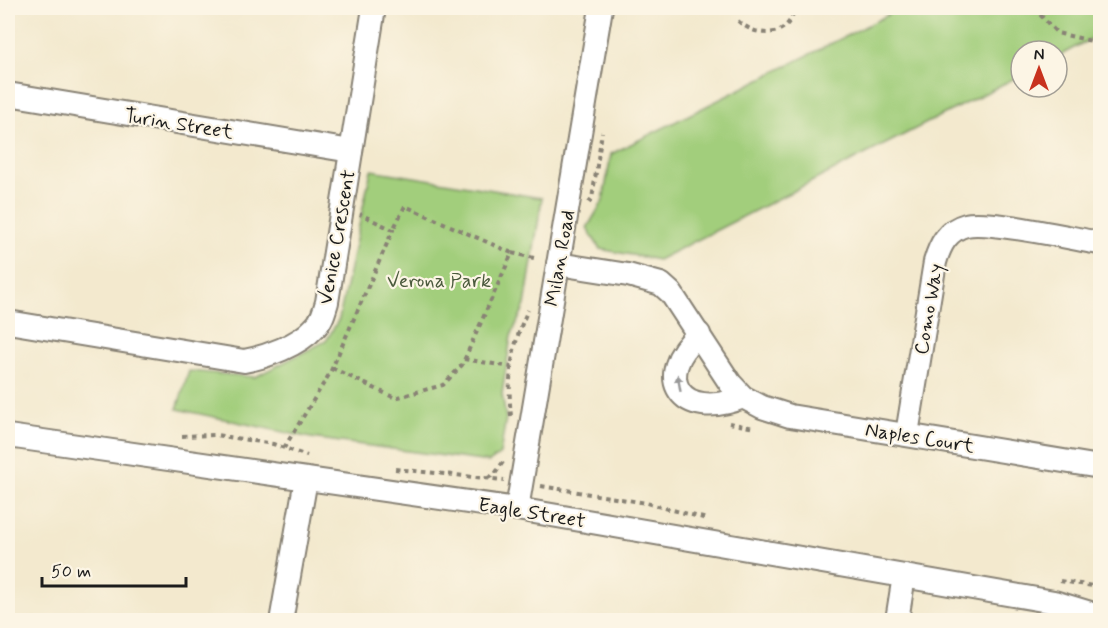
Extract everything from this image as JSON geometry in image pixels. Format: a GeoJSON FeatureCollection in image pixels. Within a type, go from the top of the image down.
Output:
{"type":"FeatureCollection","features":[{"type":"Feature","properties":{"kind":"street","name":"Venice Crescent"},"geometry":{"type":"LineString","coordinates":[[8,322],[244,360],[259,358],[304,337],[322,317],[327,302],[374,8]]}},
{"type":"Feature","properties":{"kind":"street","name":"Milan Road"},"geometry":{"type":"LineString","coordinates":[[517,509],[548,261],[601,8]]}},
{"type":"Feature","properties":{"kind":"street","name":"Turin Street"},"geometry":{"type":"LineString","coordinates":[[8,94],[351,151]]}},
{"type":"Feature","properties":{"kind":"street","name":"Como Way"},"geometry":{"type":"LineString","coordinates":[[907,434],[935,262],[941,243],[951,232],[967,224],[988,225],[1101,243]]}},
{"type":"Feature","properties":{"kind":"street","name":"Naples Court"},"geometry":{"type":"LineString","coordinates":[[548,261],[628,275],[661,284],[671,293],[730,383],[743,397],[762,407],[790,416],[1101,467]]}},
{"type":"Feature","properties":{"kind":"street"},"geometry":{"type":"LineString","coordinates":[[699,334],[684,347],[678,362],[678,388],[682,396],[692,403],[706,406],[723,405],[743,397]]}},
{"type":"Feature","properties":{"kind":"street","name":"Eagle Street"},"geometry":{"type":"LineString","coordinates":[[8,436],[517,509],[1054,602],[1101,616]]}},
{"type":"Feature","properties":{"kind":"street"},"geometry":{"type":"LineString","coordinates":[[282,616],[306,479]]}},
{"type":"Feature","properties":{"kind":"street"},"geometry":{"type":"LineString","coordinates":[[897,621],[904,576]]}},
{"type":"Feature","properties":{"kind":"street","name":"Eagle Street"},"geometry":{"type":"LineString","coordinates":[[1054,602],[1101,603]]}},
{"type":"Feature","properties":{"kind":"path"},"geometry":{"type":"LineString","coordinates":[[738,21],[757,34],[770,33],[785,28],[792,20],[795,8]]}},
{"type":"Feature","properties":{"kind":"path"},"geometry":{"type":"LineString","coordinates":[[1034,8],[1057,33],[1101,43]]}},
{"type":"Feature","properties":{"kind":"path"},"geometry":{"type":"LineString","coordinates":[[393,230],[405,206],[512,253],[548,261]]}},
{"type":"Feature","properties":{"kind":"path"},"geometry":{"type":"LineString","coordinates":[[332,368],[395,398],[443,385],[464,359],[512,253]]}},
{"type":"Feature","properties":{"kind":"path"},"geometry":{"type":"LineString","coordinates":[[464,359],[511,367]]}},
{"type":"Feature","properties":{"kind":"green space"},"geometry":{"type":"Polygon","coordinates":[[[885,8],[1100,8],[1100,34],[1069,51],[1069,39],[1009,39],[1009,81],[658,260],[600,249],[587,228],[603,201],[611,154],[888,15],[885,8]]]}},
{"type":"Feature","properties":{"kind":"green space","name":"Verona Park"},"geometry":{"type":"Polygon","coordinates":[[[371,170],[542,198],[525,305],[511,336],[502,394],[506,418],[500,454],[489,462],[311,438],[177,409],[189,371],[255,377],[326,341],[339,319],[371,170]]]}}]}
